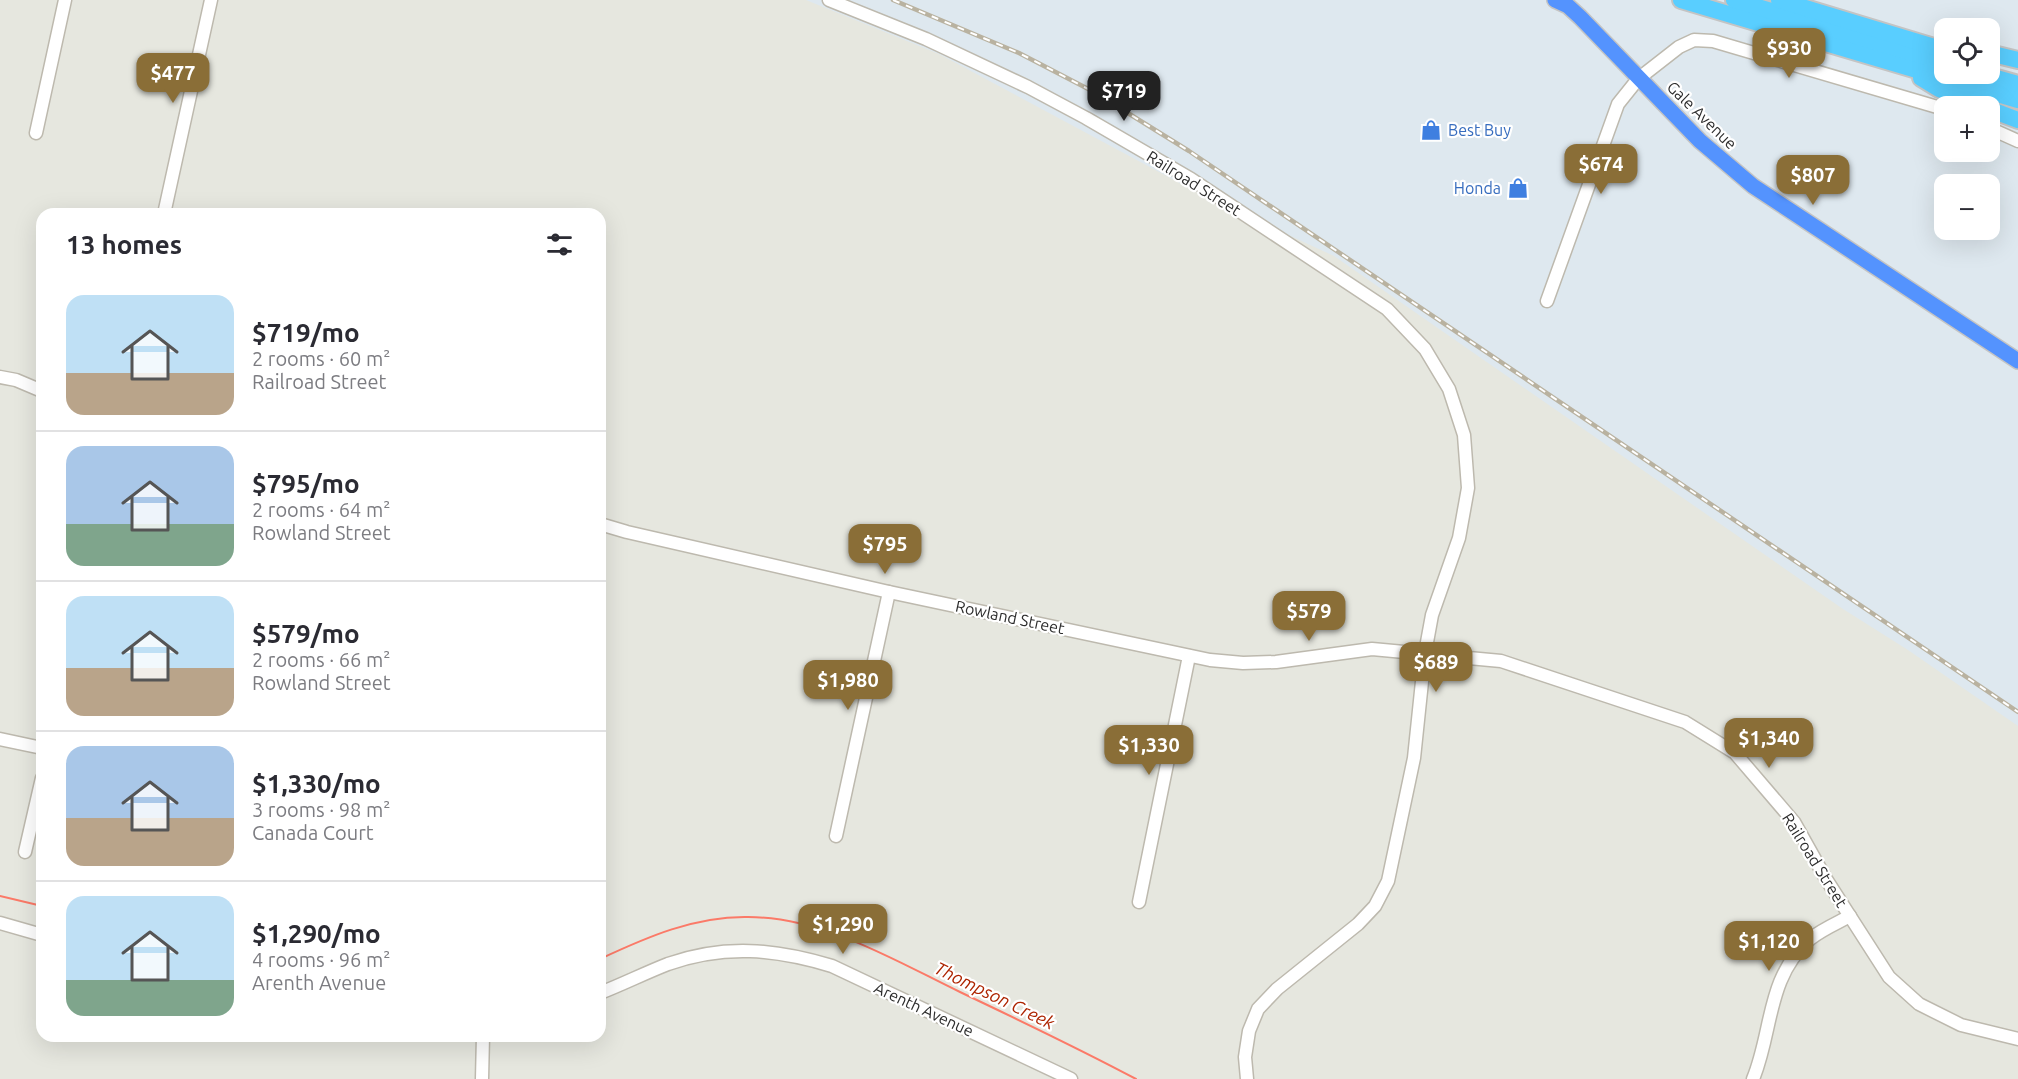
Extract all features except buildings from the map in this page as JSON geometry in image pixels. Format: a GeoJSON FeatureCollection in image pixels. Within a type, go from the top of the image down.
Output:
{"type":"FeatureCollection","features":[{"type":"Feature","properties":{"kind":"highway"},"geometry":{"type":"LineString","coordinates":[[1681,0],[2018,100]]}},
{"type":"Feature","properties":{"kind":"highway"},"geometry":{"type":"LineString","coordinates":[[1715,0],[1934,66]]}},
{"type":"Feature","properties":{"kind":"highway"},"geometry":{"type":"LineString","coordinates":[[1734,0],[1934,59]]}},
{"type":"Feature","properties":{"kind":"highway"},"geometry":{"type":"LineString","coordinates":[[1779,0],[1934,47]]}},
{"type":"Feature","properties":{"kind":"highway"},"geometry":{"type":"LineString","coordinates":[[1871,27],[1934,42]]}},
{"type":"Feature","properties":{"kind":"highway"},"geometry":{"type":"LineString","coordinates":[[2000,56],[2018,60]]}},
{"type":"Feature","properties":{"kind":"highway"},"geometry":{"type":"LineString","coordinates":[[1900,66],[1939,89],[1958,96]]}},
{"type":"Feature","properties":{"kind":"highway"},"geometry":{"type":"LineString","coordinates":[[2000,67],[2018,73]]}},
{"type":"Feature","properties":{"kind":"highway"},"geometry":{"type":"LineString","coordinates":[[2000,79],[2018,84]]}},
{"type":"Feature","properties":{"kind":"highway"},"geometry":{"type":"LineString","coordinates":[[1994,84],[2018,91]]}},
{"type":"Feature","properties":{"kind":"highway"},"geometry":{"type":"LineString","coordinates":[[2000,113],[2018,120]]}},
{"type":"Feature","properties":{"kind":"main road","name":"Gale Avenue"},"geometry":{"type":"LineString","coordinates":[[1555,0],[1568,6],[1581,17],[1638,79],[1700,141],[1753,186],[2018,361]]}},
{"type":"Feature","properties":{"kind":"street"},"geometry":{"type":"LineString","coordinates":[[36,133],[64,0]]}},
{"type":"Feature","properties":{"kind":"street"},"geometry":{"type":"LineString","coordinates":[[165,208],[211,0]]}},
{"type":"Feature","properties":{"kind":"street","name":"Railroad Street"},"geometry":{"type":"LineString","coordinates":[[829,0],[926,39],[1025,86],[1086,117],[1191,179],[1387,309],[1425,349],[1449,389],[1464,435],[1468,488],[1459,538],[1432,615],[1425,653],[1414,758],[1388,881],[1375,906],[1358,924],[1277,989],[1258,1010],[1249,1031],[1245,1057],[1247,1079]]}},
{"type":"Feature","properties":{"kind":"street"},"geometry":{"type":"LineString","coordinates":[[1547,301],[1618,104],[1638,79],[1679,47],[1694,40],[1713,40],[1934,106]]}},
{"type":"Feature","properties":{"kind":"street"},"geometry":{"type":"LineString","coordinates":[[2000,133],[2018,141]]}},
{"type":"Feature","properties":{"kind":"street"},"geometry":{"type":"LineString","coordinates":[[0,377],[16,380],[36,388]]}},
{"type":"Feature","properties":{"kind":"street","name":"Rowland Street"},"geometry":{"type":"LineString","coordinates":[[606,525],[889,592],[1190,656],[1243,663],[1276,662],[1372,649],[1425,653]]}},
{"type":"Feature","properties":{"kind":"street"},"geometry":{"type":"LineString","coordinates":[[836,836],[889,592]]}},
{"type":"Feature","properties":{"kind":"street","name":"Railroad Street"},"geometry":{"type":"LineString","coordinates":[[1425,653],[1501,661],[1686,722],[1711,737],[1735,753],[1794,822],[1826,879],[1889,977],[1919,1004],[1961,1025],[2018,1039]]}},
{"type":"Feature","properties":{"kind":"street"},"geometry":{"type":"LineString","coordinates":[[1139,902],[1190,656]]}},
{"type":"Feature","properties":{"kind":"street"},"geometry":{"type":"LineString","coordinates":[[0,739],[36,747]]}},
{"type":"Feature","properties":{"kind":"street"},"geometry":{"type":"LineString","coordinates":[[25,852],[36,804]]}},
{"type":"Feature","properties":{"kind":"street"},"geometry":{"type":"LineString","coordinates":[[1753,1079],[1775,994],[1795,955],[1811,938],[1850,916]]}},
{"type":"Feature","properties":{"kind":"street"},"geometry":{"type":"LineString","coordinates":[[0,923],[36,933]]}},
{"type":"Feature","properties":{"kind":"street","name":"Arenth Avenue"},"geometry":{"type":"LineString","coordinates":[[606,990],[668,964],[729,950],[765,951],[798,956],[832,966],[1071,1079]]}},
{"type":"Feature","properties":{"kind":"street"},"geometry":{"type":"LineString","coordinates":[[482,1079],[483,1042]]}},
{"type":"Feature","properties":{"kind":"shaded area"},"geometry":{"type":"Polygon","coordinates":[[[0,0],[806,0],[939,54],[1202,195],[1334,256],[1843,609],[1908,650],[2018,726],[2018,1079],[0,1079],[0,0]]]}},
{"type":"Feature","properties":{"kind":"waterway","name":"Thompson Creek"},"geometry":{"type":"LineString","coordinates":[[0,896],[36,905]]}},
{"type":"Feature","properties":{"kind":"waterway","name":"Thompson Creek"},"geometry":{"type":"LineString","coordinates":[[606,956],[672,929],[709,920],[748,917],[803,924],[831,932],[884,954],[1136,1079]]}},
{"type":"Feature","properties":{"kind":"railway"},"geometry":{"type":"LineString","coordinates":[[893,0],[1019,53],[1094,92],[1189,151],[2018,712]]}},
{"type":"Feature","properties":{"kind":"place","name":"Best Buy"},"geometry":{"type":"Point","coordinates":[1431,130]}},
{"type":"Feature","properties":{"kind":"place","name":"Honda"},"geometry":{"type":"Point","coordinates":[1518,188]}}]}
